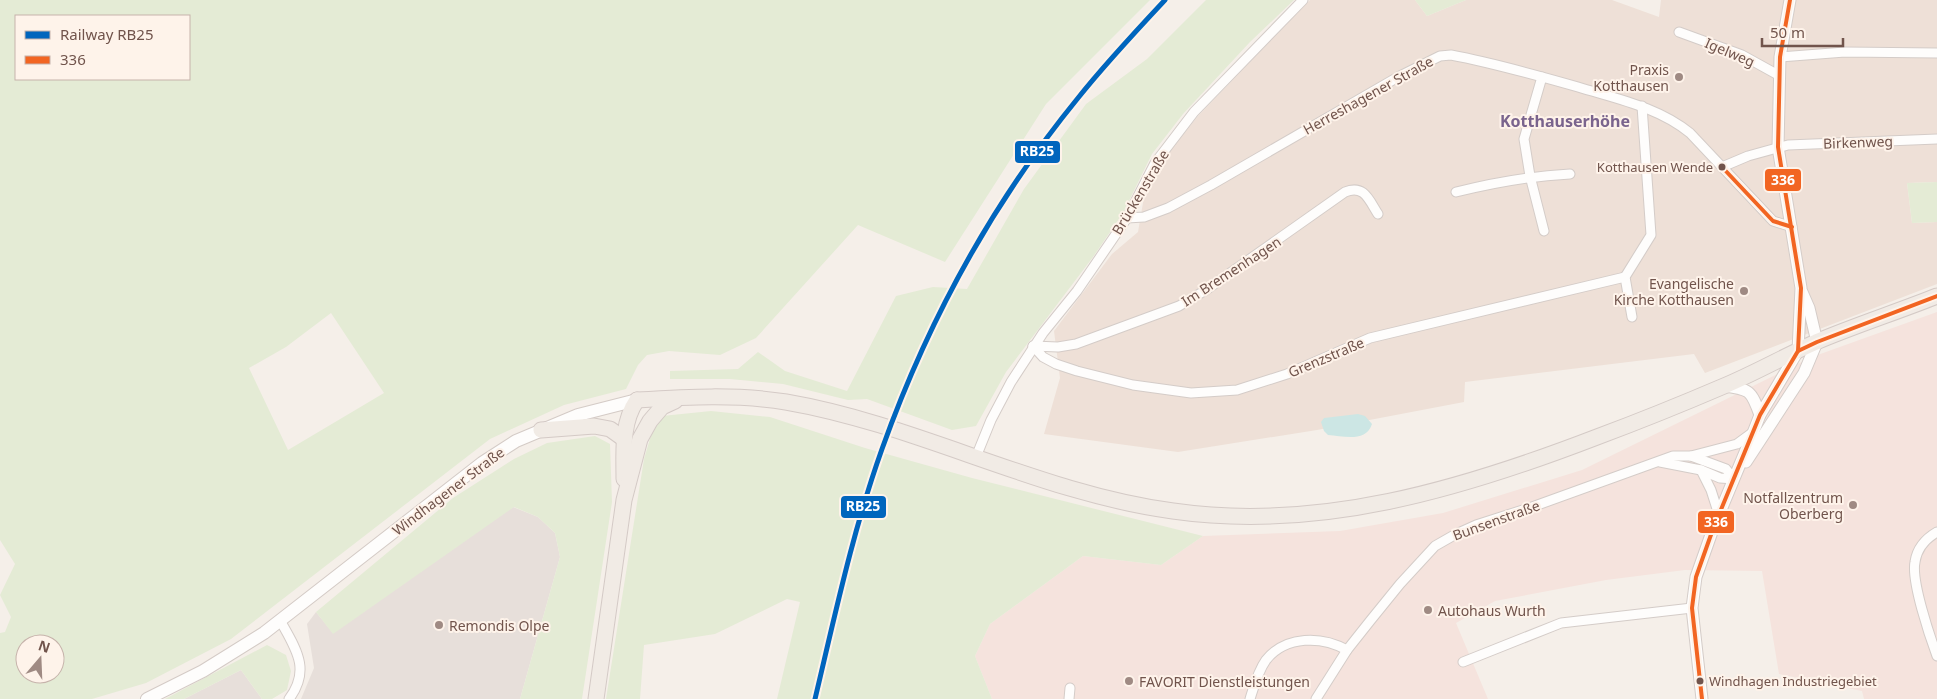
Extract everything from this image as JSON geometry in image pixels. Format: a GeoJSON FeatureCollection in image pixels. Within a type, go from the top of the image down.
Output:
{"type":"FeatureCollection","features":[{"type":"Feature","properties":{"kind":"main road"},"geometry":{"type":"LineString","coordinates":[[637,400],[742,397],[787,402],[859,420],[941,445],[1070,489],[1119,502],[1174,512],[1250,517],[1309,515],[1389,502],[1462,483],[1540,459],[1724,386],[1783,365],[1798,351],[1817,342],[1937,296]]}},
{"type":"Feature","properties":{"kind":"main road"},"geometry":{"type":"LineString","coordinates":[[596,699],[624,500],[640,439],[650,421],[662,407],[672,401],[691,397]]}},
{"type":"Feature","properties":{"kind":"main road"},"geometry":{"type":"LineString","coordinates":[[624,500],[624,438],[631,409],[637,400]]}},
{"type":"Feature","properties":{"kind":"main road"},"geometry":{"type":"LineString","coordinates":[[637,400],[640,417],[640,439]]}},
{"type":"Feature","properties":{"kind":"main road","name":"Windhagener Straße"},"geometry":{"type":"LineString","coordinates":[[147,699],[204,671],[281,622],[482,464],[516,441],[578,414],[637,400]]}},
{"type":"Feature","properties":{"kind":"main road"},"geometry":{"type":"LineString","coordinates":[[541,430],[594,426],[610,429],[624,438]]}},
{"type":"Feature","properties":{"kind":"street","name":"Brückenstraße"},"geometry":{"type":"LineString","coordinates":[[976,457],[991,420],[1011,382],[1034,346],[1077,291],[1127,218],[1155,163],[1194,112],[1304,0]]}},
{"type":"Feature","properties":{"kind":"street"},"geometry":{"type":"LineString","coordinates":[[1790,0],[1780,57],[1778,147],[1801,288],[1798,351]]}},
{"type":"Feature","properties":{"kind":"street","name":"Igelweg"},"geometry":{"type":"LineString","coordinates":[[1679,32],[1742,56],[1780,76]]}},
{"type":"Feature","properties":{"kind":"street"},"geometry":{"type":"LineString","coordinates":[[1780,57],[1845,52],[1937,53]]}},
{"type":"Feature","properties":{"kind":"street","name":"Herreshagener Straße"},"geometry":{"type":"LineString","coordinates":[[1127,218],[1144,217],[1168,208],[1375,89],[1440,56],[1451,55],[1542,77],[1642,106],[1677,123],[1690,134],[1773,221],[1792,227]]}},
{"type":"Feature","properties":{"kind":"street"},"geometry":{"type":"LineString","coordinates":[[1542,77],[1524,139],[1530,176],[1544,231]]}},
{"type":"Feature","properties":{"kind":"street"},"geometry":{"type":"LineString","coordinates":[[1632,317],[1625,277],[1652,236],[1642,106]]}},
{"type":"Feature","properties":{"kind":"street","name":"Birkenweg"},"geometry":{"type":"LineString","coordinates":[[1778,147],[1937,139]]}},
{"type":"Feature","properties":{"kind":"street"},"geometry":{"type":"LineString","coordinates":[[1722,167],[1778,147]]}},
{"type":"Feature","properties":{"kind":"street"},"geometry":{"type":"LineString","coordinates":[[1456,192],[1494,182],[1530,176],[1570,174]]}},
{"type":"Feature","properties":{"kind":"street","name":"Im Bremenhagen"},"geometry":{"type":"LineString","coordinates":[[1034,346],[1058,347],[1076,344],[1179,306],[1206,290],[1354,188],[1365,194],[1378,214]]}},
{"type":"Feature","properties":{"kind":"street","name":"Grenzstraße"},"geometry":{"type":"LineString","coordinates":[[1034,346],[1043,357],[1056,364],[1133,385],[1191,392],[1237,390],[1287,374],[1370,338],[1625,277]]}},
{"type":"Feature","properties":{"kind":"street"},"geometry":{"type":"LineString","coordinates":[[1734,479],[1804,373],[1817,342],[1809,308],[1801,288]]}},
{"type":"Feature","properties":{"kind":"street"},"geometry":{"type":"LineString","coordinates":[[1783,365],[1795,386]]}},
{"type":"Feature","properties":{"kind":"street"},"geometry":{"type":"LineString","coordinates":[[1702,699],[1692,608],[1696,577],[1752,433],[1783,365]]}},
{"type":"Feature","properties":{"kind":"street"},"geometry":{"type":"LineString","coordinates":[[1724,386],[1744,389],[1754,398],[1760,415]]}},
{"type":"Feature","properties":{"kind":"street","name":"Bunsenstraße"},"geometry":{"type":"LineString","coordinates":[[1316,699],[1347,650],[1420,561],[1448,538],[1476,525],[1532,507],[1657,461],[1673,456],[1691,456],[1737,444],[1752,433]]}},
{"type":"Feature","properties":{"kind":"street","name":"Bunsenstraße"},"geometry":{"type":"LineString","coordinates":[[1691,456],[1726,469],[1734,479]]}},
{"type":"Feature","properties":{"kind":"street"},"geometry":{"type":"LineString","coordinates":[[1657,461],[1701,470],[1720,478],[1734,479]]}},
{"type":"Feature","properties":{"kind":"street"},"geometry":{"type":"LineString","coordinates":[[1701,470],[1712,490],[1719,514]]}},
{"type":"Feature","properties":{"kind":"street"},"geometry":{"type":"LineString","coordinates":[[1937,532],[1924,542],[1914,564],[1922,605],[1937,656]]}},
{"type":"Feature","properties":{"kind":"street"},"geometry":{"type":"LineString","coordinates":[[1463,662],[1560,623],[1692,608]]}},
{"type":"Feature","properties":{"kind":"street"},"geometry":{"type":"LineString","coordinates":[[281,622],[298,652],[300,666],[299,680],[289,699]]}},
{"type":"Feature","properties":{"kind":"street"},"geometry":{"type":"LineString","coordinates":[[1250,699],[1256,679],[1266,660],[1288,643],[1319,639],[1347,650]]}},
{"type":"Feature","properties":{"kind":"street"},"geometry":{"type":"LineString","coordinates":[[1068,699],[1070,688]]}},
{"type":"Feature","properties":{"kind":"shaded area"},"geometry":{"type":"Polygon","coordinates":[[[1310,0],[1415,0],[1427,16],[1466,0],[1612,0],[1659,17],[1661,0],[1937,0],[1937,182],[1907,183],[1912,223],[1937,222],[1937,284],[1705,373],[1694,354],[1465,382],[1464,402],[1317,430],[1178,452],[1044,434],[1060,378],[1054,331],[1112,254],[1138,232],[1145,191],[1159,165],[1198,116],[1310,0]]]}},
{"type":"Feature","properties":{"kind":"shaded area"},"geometry":{"type":"Polygon","coordinates":[[[1937,312],[1937,699],[1864,699],[1862,691],[1779,674],[1762,571],[1685,570],[1606,580],[1495,601],[1456,623],[1488,699],[992,699],[975,656],[990,624],[1083,556],[1161,565],[1203,536],[1340,531],[1443,513],[1582,470],[1812,357],[1937,312]]]}},
{"type":"Feature","properties":{"kind":"shaded area","name":"Remondis Olpe"},"geometry":{"type":"Polygon","coordinates":[[[513,507],[538,517],[555,533],[560,557],[520,699],[301,699],[314,668],[307,624],[316,612],[333,633],[513,507]]]}},
{"type":"Feature","properties":{"kind":"shaded area"},"geometry":{"type":"Polygon","coordinates":[[[241,670],[262,699],[184,699],[241,670]]]}},
{"type":"Feature","properties":{"kind":"green space"},"geometry":{"type":"Polygon","coordinates":[[[0,0],[1150,0],[1046,104],[945,262],[858,225],[756,338],[720,355],[669,351],[647,355],[638,365],[626,389],[564,405],[490,439],[231,639],[146,683],[92,699],[0,699],[0,633],[5,632],[11,617],[0,595],[15,564],[0,540],[0,0]],[[331,313],[286,347],[249,368],[288,450],[384,393],[331,313]]]}},
{"type":"Feature","properties":{"kind":"green space"},"geometry":{"type":"Polygon","coordinates":[[[1206,0],[1294,0],[1250,42],[1183,114],[1152,154],[1123,213],[1093,257],[1006,372],[976,426],[952,430],[867,399],[848,400],[783,384],[730,379],[670,379],[670,371],[738,369],[758,352],[785,371],[847,391],[896,296],[933,287],[967,289],[1024,189],[1086,104],[1147,59],[1206,0]]]}},
{"type":"Feature","properties":{"kind":"green space"},"geometry":{"type":"Polygon","coordinates":[[[1415,0],[1466,0],[1427,16],[1415,0]]]}},
{"type":"Feature","properties":{"kind":"green space"},"geometry":{"type":"Polygon","coordinates":[[[1937,182],[1937,222],[1912,223],[1907,183],[1937,182]]]}},
{"type":"Feature","properties":{"kind":"green space"},"geometry":{"type":"Polygon","coordinates":[[[711,411],[770,417],[865,448],[972,478],[1203,536],[1161,565],[1083,556],[990,624],[975,656],[992,699],[777,699],[800,602],[787,599],[715,634],[644,645],[640,699],[606,699],[644,459],[654,425],[662,416],[711,411]]]}},
{"type":"Feature","properties":{"kind":"green space"},"geometry":{"type":"Polygon","coordinates":[[[595,436],[610,444],[612,502],[582,699],[520,699],[560,557],[555,533],[538,517],[514,507],[333,634],[316,612],[453,498],[514,459],[547,443],[595,436]]]}},
{"type":"Feature","properties":{"kind":"green space"},"geometry":{"type":"Polygon","coordinates":[[[267,645],[286,655],[291,671],[287,690],[272,699],[262,699],[241,670],[184,699],[165,699],[267,645]]]}},
{"type":"Feature","properties":{"kind":"water"},"geometry":{"type":"Polygon","coordinates":[[[1358,414],[1365,416],[1372,424],[1365,434],[1347,437],[1328,435],[1324,431],[1321,422],[1324,418],[1358,414]]]}},
{"type":"Feature","properties":{"kind":"rail line","name":"RB25"},"geometry":{"type":"LineString","coordinates":[[815,699],[862,510],[900,402],[941,310],[990,222],[1047,138],[1099,73],[1165,0]]}},
{"type":"Feature","properties":{"kind":"transit line","name":"336"},"geometry":{"type":"LineString","coordinates":[[1702,699],[1692,608],[1696,577],[1713,529],[1760,415],[1798,351],[1801,288],[1778,147],[1780,57],[1790,0]]}},
{"type":"Feature","properties":{"kind":"transit line","name":"336"},"geometry":{"type":"LineString","coordinates":[[1722,167],[1773,221],[1792,227]]}},
{"type":"Feature","properties":{"kind":"transit line","name":"336"},"geometry":{"type":"LineString","coordinates":[[1798,351],[1937,296]]}},
{"type":"Feature","properties":{"kind":"place","name":"Praxis Kotthausen"},"geometry":{"type":"Point","coordinates":[1679,77]}},
{"type":"Feature","properties":{"kind":"place","name":"Kotthausen Wende"},"geometry":{"type":"Point","coordinates":[1722,167]}},
{"type":"Feature","properties":{"kind":"place","name":"Evangelische Kirche Kotthausen"},"geometry":{"type":"Point","coordinates":[1744,291]}},
{"type":"Feature","properties":{"kind":"place","name":"Notfallzentrum Oberberg"},"geometry":{"type":"Point","coordinates":[1853,505]}},
{"type":"Feature","properties":{"kind":"place","name":"Autohaus Wurth"},"geometry":{"type":"Point","coordinates":[1428,610]}},
{"type":"Feature","properties":{"kind":"place","name":"Remondis Olpe"},"geometry":{"type":"Point","coordinates":[439,625]}},
{"type":"Feature","properties":{"kind":"place","name":"FAVORIT Dienstleistungen"},"geometry":{"type":"Point","coordinates":[1129,681]}},
{"type":"Feature","properties":{"kind":"place","name":"Windhagen Industriegebiet"},"geometry":{"type":"Point","coordinates":[1700,681]}},
{"type":"Feature","properties":{"kind":"district","name":"Kotthauserhöhe"},"geometry":{"type":"Point","coordinates":[1565,121]}}]}
